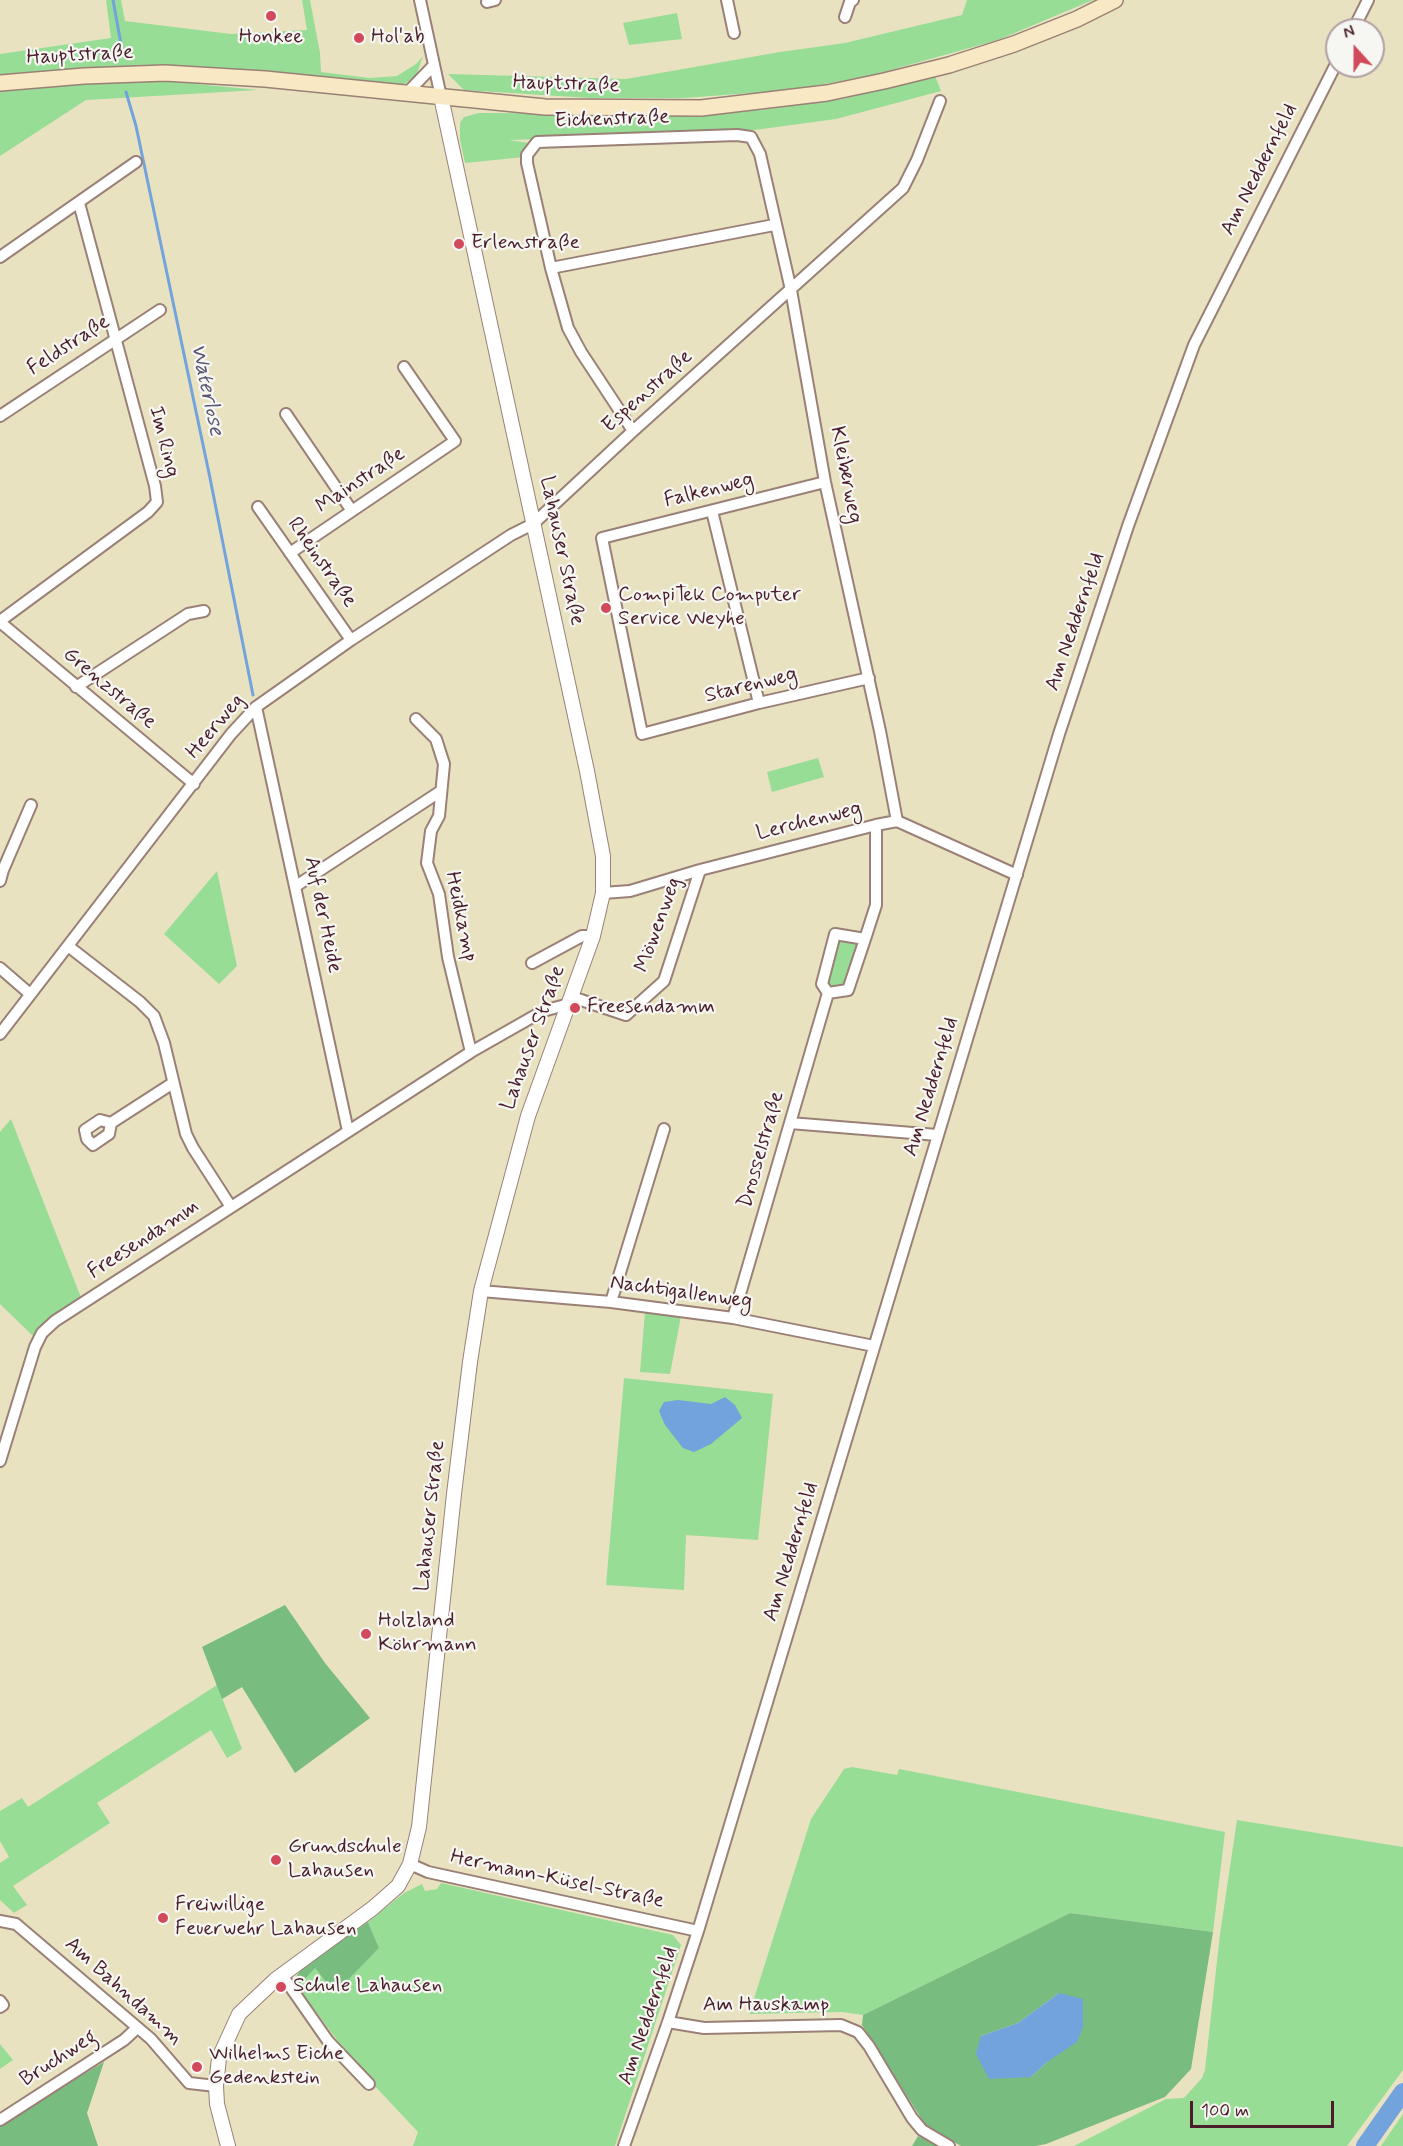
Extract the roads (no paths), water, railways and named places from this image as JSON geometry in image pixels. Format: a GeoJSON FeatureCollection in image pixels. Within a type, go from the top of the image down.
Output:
{"type":"FeatureCollection","features":[{"type":"Feature","properties":{"kind":"main road","name":"Hauptstraße"},"geometry":{"type":"LineString","coordinates":[[0,83],[84,76],[165,73],[265,79],[546,107],[701,108],[827,93],[906,76],[1004,47],[1077,19],[1115,0]]}},
{"type":"Feature","properties":{"kind":"street","name":"Lahauser Straße"},"geometry":{"type":"LineString","coordinates":[[228,2146],[217,2104],[216,2086],[219,2058],[239,2014],[282,1975],[374,1908],[398,1886],[410,1864],[419,1827],[454,1494],[481,1291],[528,1116],[593,936],[603,893],[603,856],[587,771],[420,0]]}},
{"type":"Feature","properties":{"kind":"street"},"geometry":{"type":"LineString","coordinates":[[727,0],[734,33]]}},
{"type":"Feature","properties":{"kind":"street"},"geometry":{"type":"LineString","coordinates":[[845,17],[850,2],[853,0]]}},
{"type":"Feature","properties":{"kind":"street"},"geometry":{"type":"LineString","coordinates":[[1359,18],[1368,0]]}},
{"type":"Feature","properties":{"kind":"street"},"geometry":{"type":"LineString","coordinates":[[407,93],[434,65]]}},
{"type":"Feature","properties":{"kind":"street","name":"Am Neddernfeld"},"geometry":{"type":"LineString","coordinates":[[624,2146],[698,1931],[1059,734],[1128,526],[1194,345],[1329,78]]}},
{"type":"Feature","properties":{"kind":"street","name":"Espenstraße"},"geometry":{"type":"LineString","coordinates":[[533,524],[903,188],[917,160],[940,101]]}},
{"type":"Feature","properties":{"kind":"street","name":"Eichenstraße"},"geometry":{"type":"LineString","coordinates":[[633,431],[568,328],[551,268],[527,155],[537,142],[737,135],[752,137]]}},
{"type":"Feature","properties":{"kind":"street","name":"Kleiberweg"},"geometry":{"type":"LineString","coordinates":[[752,137],[760,154],[774,225],[791,290],[825,482],[869,678],[897,821]]}},
{"type":"Feature","properties":{"kind":"street"},"geometry":{"type":"LineString","coordinates":[[0,257],[136,162]]}},
{"type":"Feature","properties":{"kind":"street","name":"Im Ring"},"geometry":{"type":"LineString","coordinates":[[0,622],[148,512],[157,502],[155,486],[79,203]]}},
{"type":"Feature","properties":{"kind":"street"},"geometry":{"type":"LineString","coordinates":[[551,268],[774,225]]}},
{"type":"Feature","properties":{"kind":"street","name":"Feldstraße"},"geometry":{"type":"LineString","coordinates":[[0,416],[160,310]]}},
{"type":"Feature","properties":{"kind":"street","name":"Mainstraße"},"geometry":{"type":"LineString","coordinates":[[290,553],[455,441],[404,367]]}},
{"type":"Feature","properties":{"kind":"street"},"geometry":{"type":"LineString","coordinates":[[286,414],[352,511]]}},
{"type":"Feature","properties":{"kind":"street","name":"Falkenweg"},"geometry":{"type":"LineString","coordinates":[[642,734],[602,538],[825,482]]}},
{"type":"Feature","properties":{"kind":"street","name":"Rheinstraße"},"geometry":{"type":"LineString","coordinates":[[258,507],[351,640]]}},
{"type":"Feature","properties":{"kind":"street"},"geometry":{"type":"LineString","coordinates":[[712,511],[759,703]]}},
{"type":"Feature","properties":{"kind":"street","name":"Heerweg"},"geometry":{"type":"LineString","coordinates":[[0,1034],[231,734],[256,707],[351,640],[511,535],[533,524]]}},
{"type":"Feature","properties":{"kind":"street"},"geometry":{"type":"LineString","coordinates":[[76,687],[188,614],[204,611]]}},
{"type":"Feature","properties":{"kind":"street","name":"Grenzstraße"},"geometry":{"type":"LineString","coordinates":[[0,622],[194,784]]}},
{"type":"Feature","properties":{"kind":"street","name":"Starenweg"},"geometry":{"type":"LineString","coordinates":[[642,734],[759,703],[869,678]]}},
{"type":"Feature","properties":{"kind":"street","name":"Auf der Heide"},"geometry":{"type":"LineString","coordinates":[[256,707],[348,1131]]}},
{"type":"Feature","properties":{"kind":"street","name":"Heidkamp"},"geometry":{"type":"LineString","coordinates":[[416,719],[436,739],[444,765],[439,816],[431,831],[427,862],[439,894],[450,967],[471,1052]]}},
{"type":"Feature","properties":{"kind":"street"},"geometry":{"type":"LineString","coordinates":[[296,886],[441,791]]}},
{"type":"Feature","properties":{"kind":"street"},"geometry":{"type":"LineString","coordinates":[[0,881],[31,805]]}},
{"type":"Feature","properties":{"kind":"street"},"geometry":{"type":"LineString","coordinates":[[897,821],[1017,875]]}},
{"type":"Feature","properties":{"kind":"street","name":"Lerchenweg"},"geometry":{"type":"LineString","coordinates":[[603,893],[630,891],[700,870],[897,821]]}},
{"type":"Feature","properties":{"kind":"street"},"geometry":{"type":"LineString","coordinates":[[828,993],[848,990],[876,905],[876,825]]}},
{"type":"Feature","properties":{"kind":"street","name":"Möwenweg"},"geometry":{"type":"LineString","coordinates":[[570,1000],[627,1015],[664,981],[700,870]]}},
{"type":"Feature","properties":{"kind":"street","name":"Drosselstraße"},"geometry":{"type":"LineString","coordinates":[[733,1318],[828,993],[822,984],[835,934],[866,939]]}},
{"type":"Feature","properties":{"kind":"street"},"geometry":{"type":"LineString","coordinates":[[532,963],[582,936],[593,936]]}},
{"type":"Feature","properties":{"kind":"street"},"geometry":{"type":"LineString","coordinates":[[68,946],[140,1002],[154,1016],[164,1043],[190,1143],[231,1207]]}},
{"type":"Feature","properties":{"kind":"street"},"geometry":{"type":"LineString","coordinates":[[0,968],[30,994]]}},
{"type":"Feature","properties":{"kind":"street","name":"Freesendamm"},"geometry":{"type":"LineString","coordinates":[[0,1461],[35,1347],[42,1333],[55,1321],[471,1052],[543,1011],[570,1000]]}},
{"type":"Feature","properties":{"kind":"street"},"geometry":{"type":"LineString","coordinates":[[111,1123],[173,1083]]}},
{"type":"Feature","properties":{"kind":"street"},"geometry":{"type":"LineString","coordinates":[[790,1123],[937,1135]]}},
{"type":"Feature","properties":{"kind":"street"},"geometry":{"type":"LineString","coordinates":[[611,1302],[664,1129]]}},
{"type":"Feature","properties":{"kind":"street","name":"Nachtigallenweg"},"geometry":{"type":"LineString","coordinates":[[481,1291],[611,1302],[733,1318],[874,1346]]}},
{"type":"Feature","properties":{"kind":"street","name":"Hermann-Küsel-Straße"},"geometry":{"type":"LineString","coordinates":[[410,1864],[428,1872],[698,1931]]}},
{"type":"Feature","properties":{"kind":"street","name":"Am Bahndamm"},"geometry":{"type":"LineString","coordinates":[[2,1921],[15,1924],[137,2028],[164,2053],[189,2083],[216,2086]]}},
{"type":"Feature","properties":{"kind":"street"},"geometry":{"type":"LineString","coordinates":[[282,1975],[328,2042],[369,2084]]}},
{"type":"Feature","properties":{"kind":"street"},"geometry":{"type":"LineString","coordinates":[[0,2001],[3,2004],[0,2007]]}},
{"type":"Feature","properties":{"kind":"street","name":"Am Hauskamp"},"geometry":{"type":"LineString","coordinates":[[668,2022],[704,2028],[841,2025],[858,2032],[869,2046],[912,2118],[922,2130],[949,2146]]}},
{"type":"Feature","properties":{"kind":"street","name":"Bruchweg"},"geometry":{"type":"LineString","coordinates":[[0,2120],[124,2040],[137,2028]]}},
{"type":"Feature","properties":{"kind":"water"},"geometry":{"type":"Polygon","coordinates":[[[725,1397],[735,1405],[742,1418],[711,1444],[694,1452],[683,1448],[665,1425],[659,1411],[664,1402],[678,1400],[711,1404],[725,1397]]]}},
{"type":"Feature","properties":{"kind":"water"},"geometry":{"type":"Polygon","coordinates":[[[1059,1993],[1083,1999],[1083,2027],[1077,2042],[1047,2062],[1031,2077],[989,2079],[976,2054],[981,2036],[1018,2023],[1059,1993]]]}},
{"type":"Feature","properties":{"kind":"waterway","name":"Waterlose"},"geometry":{"type":"LineString","coordinates":[[113,0],[123,55]]}},
{"type":"Feature","properties":{"kind":"waterway","name":"Waterlose"},"geometry":{"type":"LineString","coordinates":[[126,92],[136,126],[253,695]]}},
{"type":"Feature","properties":{"kind":"waterway"},"geometry":{"type":"LineString","coordinates":[[1365,2146],[1403,2092]]}},
{"type":"Feature","properties":{"kind":"place","name":"Honkee"},"geometry":{"type":"Point","coordinates":[271,16]}},
{"type":"Feature","properties":{"kind":"place","name":"Hol'ab"},"geometry":{"type":"Point","coordinates":[359,38]}},
{"type":"Feature","properties":{"kind":"place","name":"Erlenstraße"},"geometry":{"type":"Point","coordinates":[459,244]}},
{"type":"Feature","properties":{"kind":"place","name":"CompiTek Computer Service Weyhe"},"geometry":{"type":"Point","coordinates":[606,608]}},
{"type":"Feature","properties":{"kind":"place","name":"Freesendamm"},"geometry":{"type":"Point","coordinates":[575,1008]}},
{"type":"Feature","properties":{"kind":"place","name":"Holzland Köhrmann"},"geometry":{"type":"Point","coordinates":[366,1634]}},
{"type":"Feature","properties":{"kind":"place","name":"Grundschule Lahausen"},"geometry":{"type":"Point","coordinates":[276,1860]}},
{"type":"Feature","properties":{"kind":"place","name":"Freiwillige Feuerwehr Lahausen"},"geometry":{"type":"Point","coordinates":[163,1918]}},
{"type":"Feature","properties":{"kind":"place","name":"Schule Lahausen"},"geometry":{"type":"Point","coordinates":[281,1987]}},
{"type":"Feature","properties":{"kind":"place","name":"Wilhelms Eiche Gedenkstein"},"geometry":{"type":"Point","coordinates":[197,2067]}}]}
